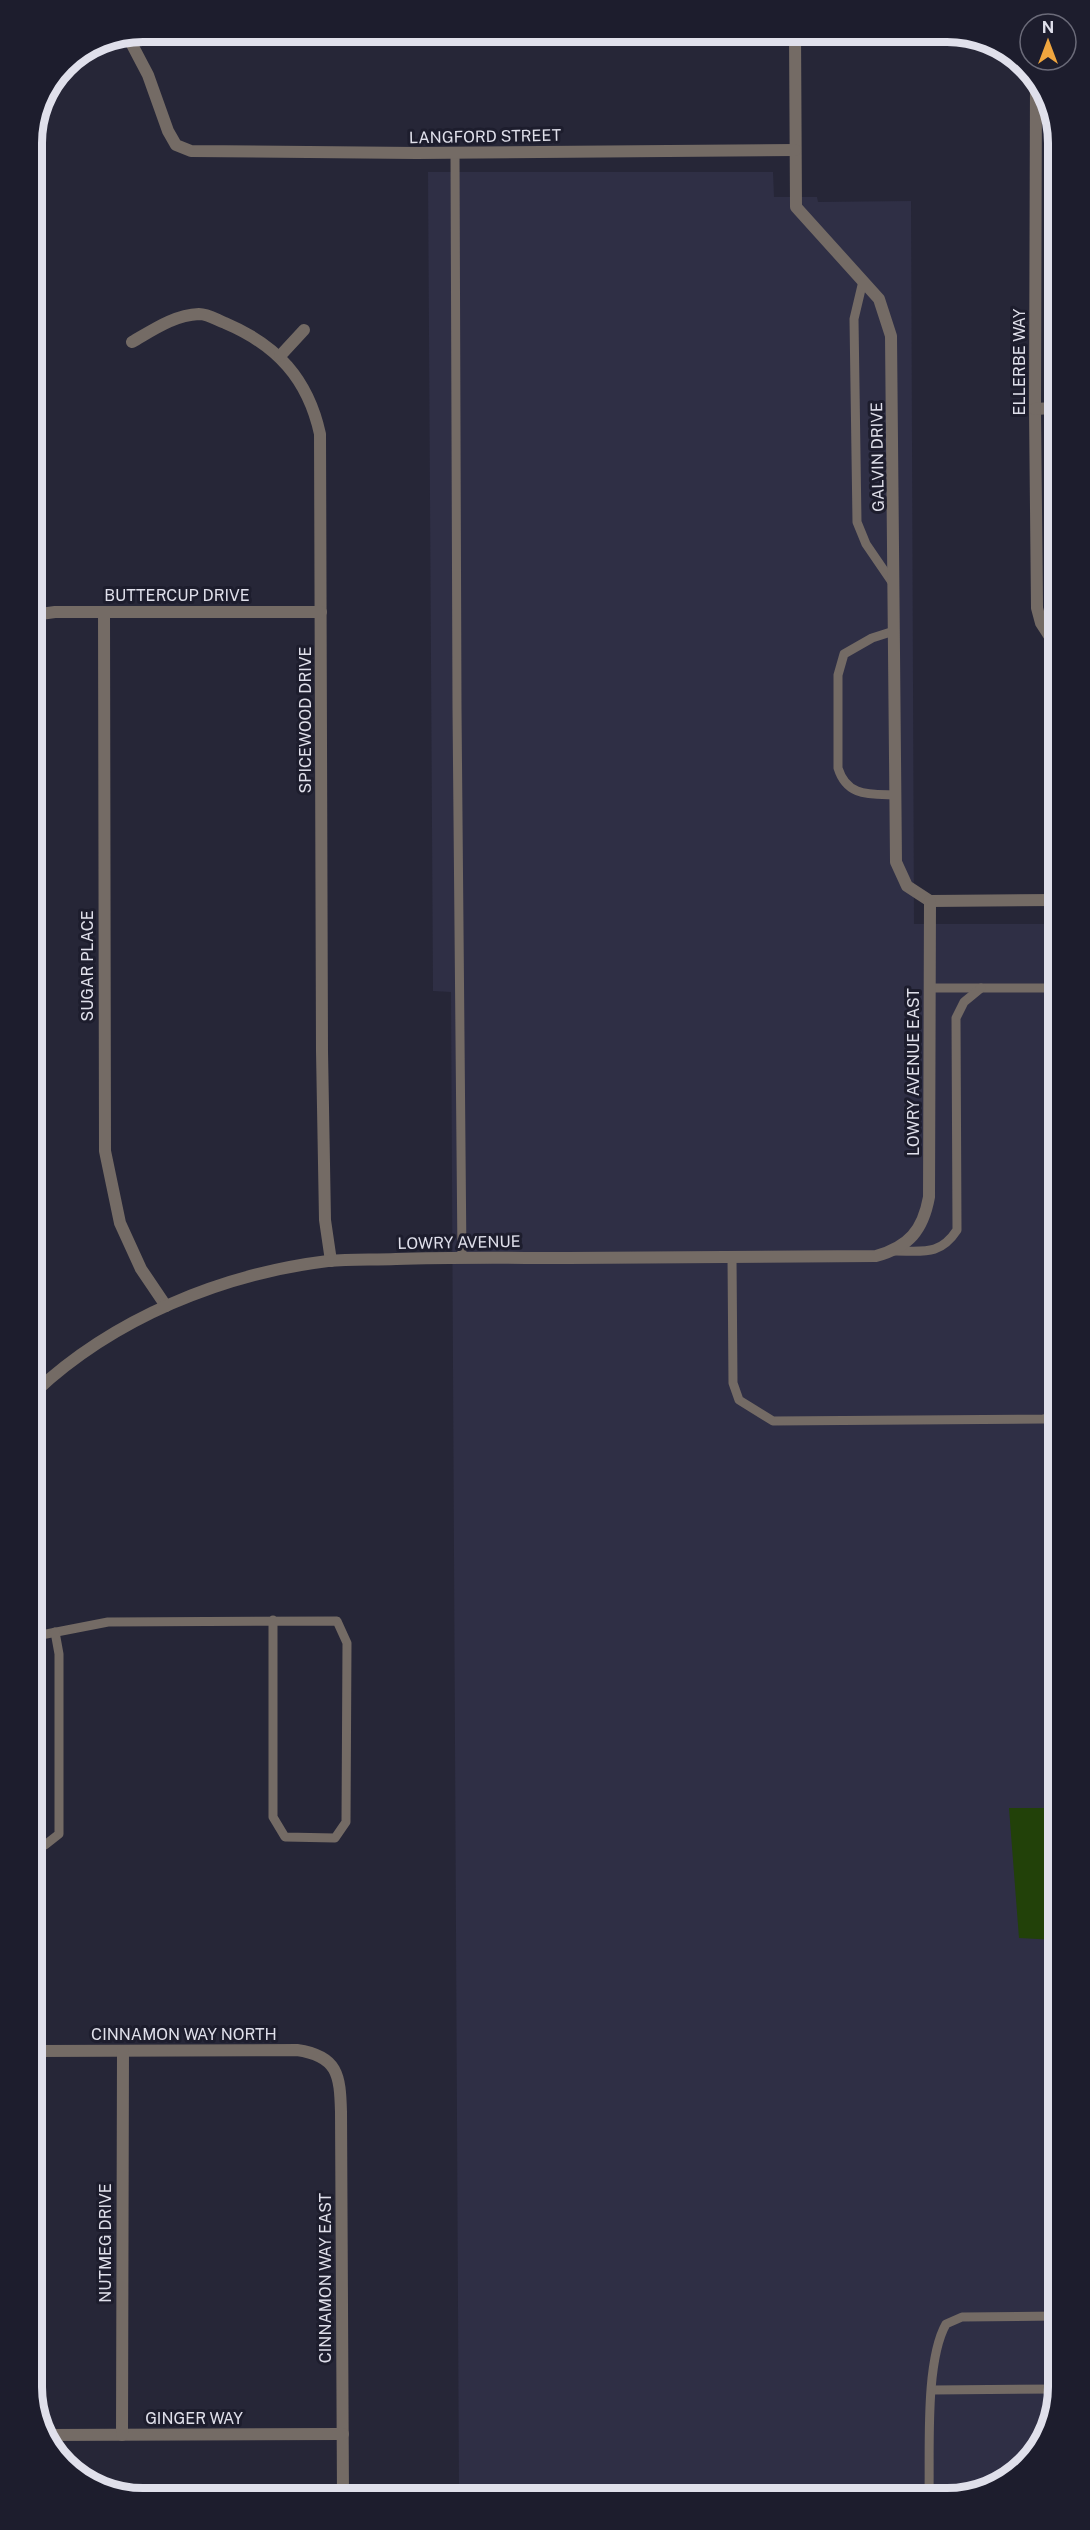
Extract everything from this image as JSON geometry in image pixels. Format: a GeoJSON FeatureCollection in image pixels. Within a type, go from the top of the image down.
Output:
{"type":"FeatureCollection","features":[{"type":"Feature","properties":{"kind":"street","name":"GALVIN DRIVE"},"geometry":{"type":"LineString","coordinates":[[795,42],[796,207],[879,299],[891,336],[896,862],[907,886],[930,901]]}},
{"type":"Feature","properties":{"kind":"street","name":"LANGFORD STREET"},"geometry":{"type":"LineString","coordinates":[[131,43],[148,75],[168,131],[176,145],[191,151],[208,153],[795,150]]}},
{"type":"Feature","properties":{"kind":"street","name":"ELLERBE WAY"},"geometry":{"type":"LineString","coordinates":[[1036,95],[1037,608],[1041,624],[1048,634]]}},
{"type":"Feature","properties":{"kind":"street","name":"SPICEWOOD DRIVE"},"geometry":{"type":"LineString","coordinates":[[132,342],[177,317],[202,314],[242,330],[280,356],[302,385],[316,415],[320,434],[325,1220],[331,1261]]}},
{"type":"Feature","properties":{"kind":"street"},"geometry":{"type":"LineString","coordinates":[[280,356],[304,330]]}},
{"type":"Feature","properties":{"kind":"street"},"geometry":{"type":"LineString","coordinates":[[1035,409],[1048,408]]}},
{"type":"Feature","properties":{"kind":"street","name":"SUGAR PLACE"},"geometry":{"type":"LineString","coordinates":[[104,612],[105,1151],[120,1223],[141,1269],[166,1306]]}},
{"type":"Feature","properties":{"kind":"street","name":"BUTTERCUP DRIVE"},"geometry":{"type":"LineString","coordinates":[[42,614],[321,612]]}},
{"type":"Feature","properties":{"kind":"street"},"geometry":{"type":"LineString","coordinates":[[930,901],[1048,900]]}},
{"type":"Feature","properties":{"kind":"street","name":"LOWRY AVENUE EAST"},"geometry":{"type":"LineString","coordinates":[[911,1238],[925,1218],[929,1197],[930,901]]}},
{"type":"Feature","properties":{"kind":"street","name":"LOWRY AVENUE"},"geometry":{"type":"LineString","coordinates":[[42,1386],[74,1359],[120,1330],[166,1306],[216,1286],[257,1275],[331,1261],[876,1256],[894,1251],[911,1238]]}},
{"type":"Feature","properties":{"kind":"street","name":"CINNAMON WAY NORTH"},"geometry":{"type":"LineString","coordinates":[[42,2051],[297,2050],[313,2052],[330,2062]]}},
{"type":"Feature","properties":{"kind":"street","name":"NUTMEG DRIVE"},"geometry":{"type":"LineString","coordinates":[[122,2435],[123,2051]]}},
{"type":"Feature","properties":{"kind":"street","name":"CINNAMON WAY EAST"},"geometry":{"type":"LineString","coordinates":[[330,2062],[340,2079],[341,2112],[342,2488]]}},
{"type":"Feature","properties":{"kind":"street","name":"GINGER WAY"},"geometry":{"type":"LineString","coordinates":[[54,2436],[342,2434]]}},
{"type":"Feature","properties":{"kind":"lane"},"geometry":{"type":"LineString","coordinates":[[455,152],[462,1258]]}},
{"type":"Feature","properties":{"kind":"lane"},"geometry":{"type":"LineString","coordinates":[[862,281],[854,319],[857,522],[867,544],[894,586]]}},
{"type":"Feature","properties":{"kind":"lane"},"geometry":{"type":"LineString","coordinates":[[894,630],[872,638],[844,654],[838,675],[838,768],[842,781],[849,788],[867,794],[896,795]]}},
{"type":"Feature","properties":{"kind":"lane"},"geometry":{"type":"LineString","coordinates":[[930,988],[1048,988]]}},
{"type":"Feature","properties":{"kind":"lane"},"geometry":{"type":"LineString","coordinates":[[894,1251],[932,1251],[948,1244],[957,1230],[956,1018],[964,1002],[981,988]]}},
{"type":"Feature","properties":{"kind":"lane"},"geometry":{"type":"LineString","coordinates":[[732,1257],[733,1383],[739,1400],[773,1421],[1048,1418]]}},
{"type":"Feature","properties":{"kind":"lane"},"geometry":{"type":"LineString","coordinates":[[42,1635],[108,1622],[273,1620],[337,1621],[347,1642],[346,1822],[335,1838],[285,1837],[273,1817],[273,1620]]}},
{"type":"Feature","properties":{"kind":"lane"},"geometry":{"type":"LineString","coordinates":[[42,1845],[59,1834],[59,1654],[55,1632]]}},
{"type":"Feature","properties":{"kind":"lane"},"geometry":{"type":"LineString","coordinates":[[929,2488],[932,2390],[937,2346],[946,2324],[962,2317],[1048,2316]]}},
{"type":"Feature","properties":{"kind":"lane"},"geometry":{"type":"LineString","coordinates":[[932,2390],[1048,2389]]}},
{"type":"Feature","properties":{"kind":"shaded area"},"geometry":{"type":"Polygon","coordinates":[[[428,172],[773,172],[774,197],[817,197],[818,202],[911,201],[914,924],[1048,924],[1048,2387],[1043,2420],[1027,2449],[1003,2471],[980,2483],[947,2488],[459,2488],[451,992],[433,991],[428,172]]]}},
{"type":"Feature","properties":{"kind":"green space"},"geometry":{"type":"Polygon","coordinates":[[[1009,1808],[1048,1808],[1048,1940],[1019,1938],[1009,1808]]]}}]}
